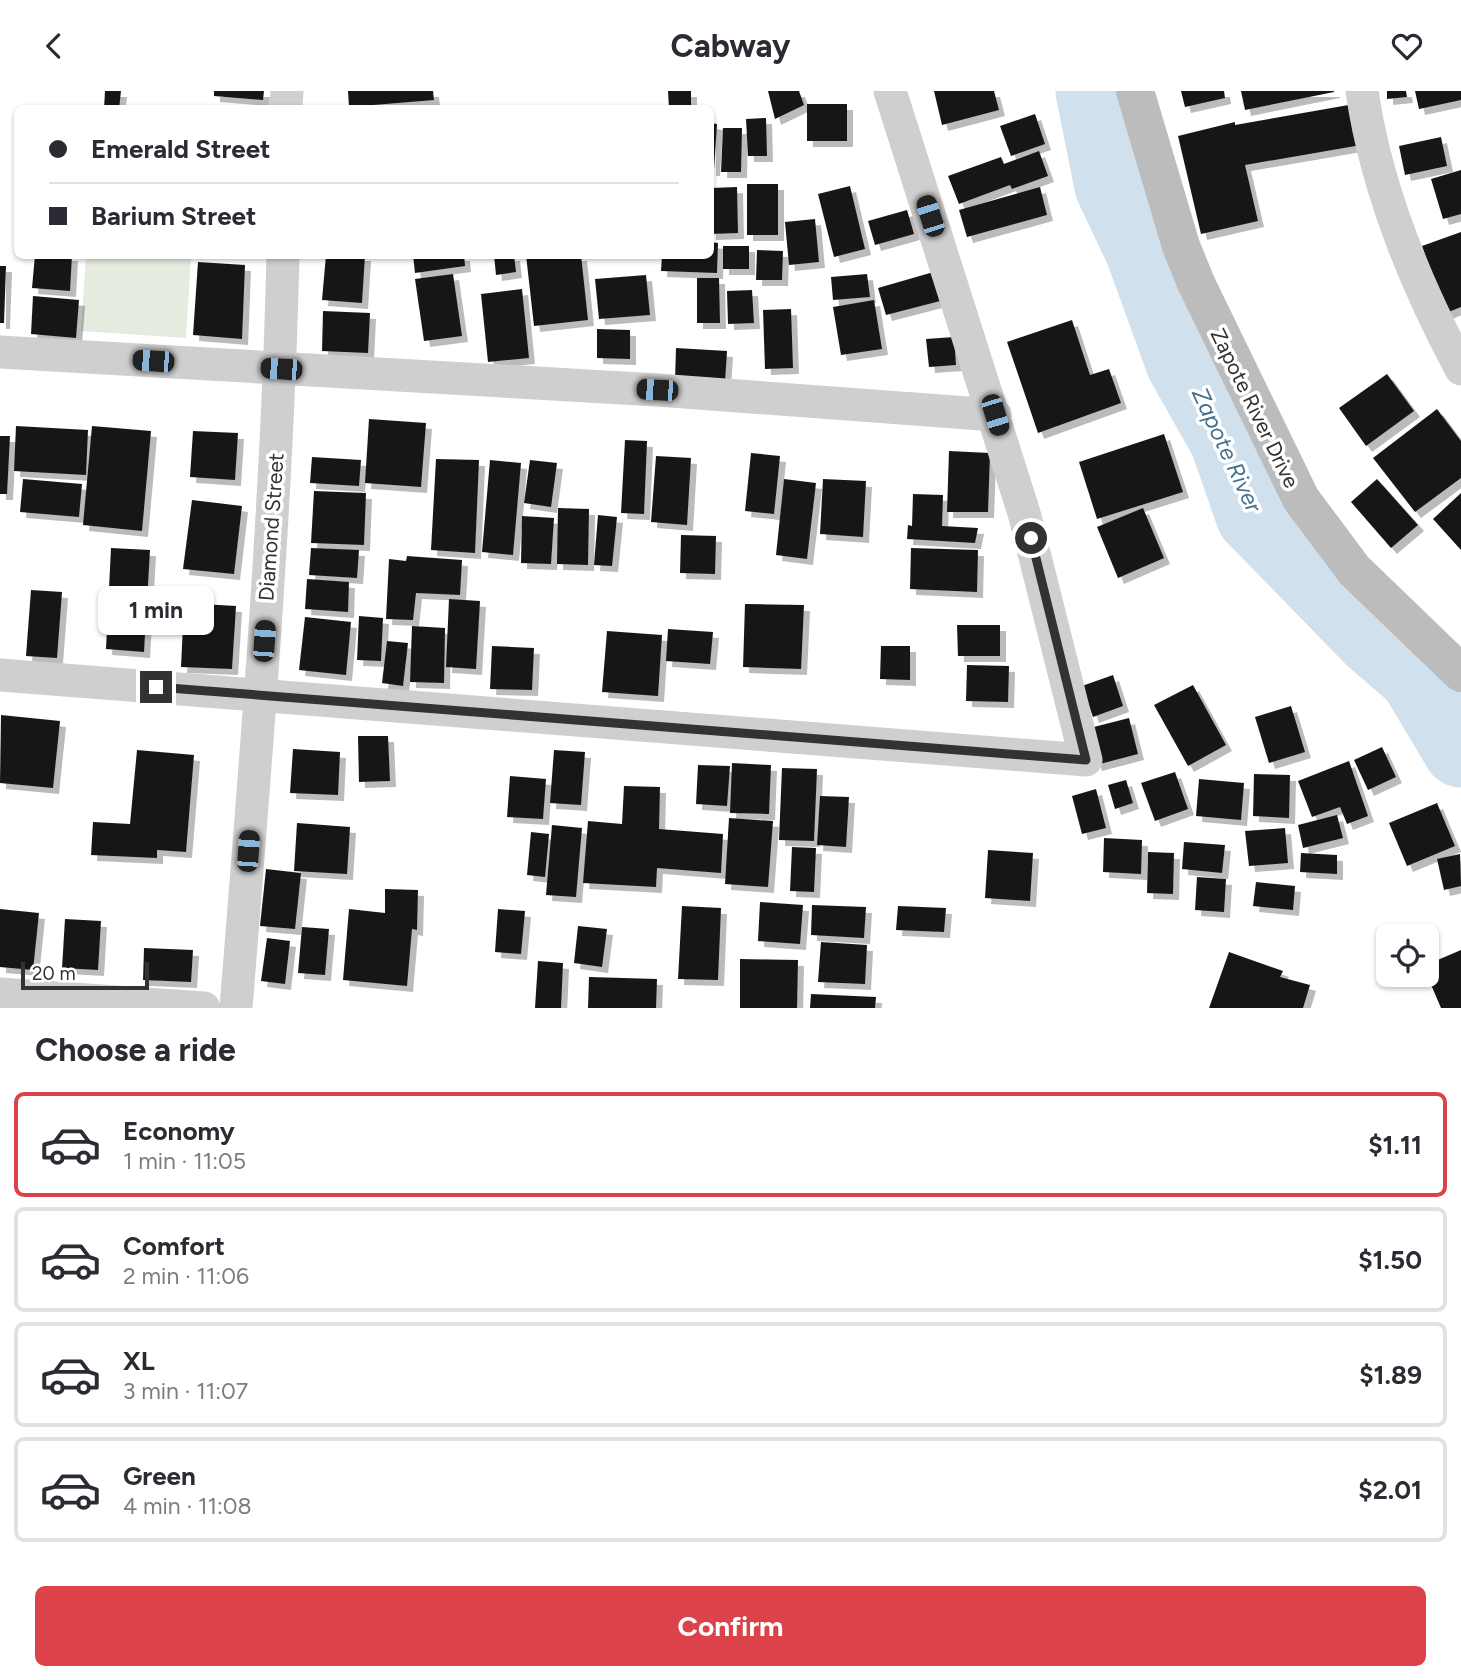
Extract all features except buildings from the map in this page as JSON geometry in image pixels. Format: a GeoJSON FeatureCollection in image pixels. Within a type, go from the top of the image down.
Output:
{"type":"FeatureCollection","features":[{"type":"Feature","properties":{"kind":"street"},"geometry":{"type":"LineString","coordinates":[[0,675],[1086,760],[1024,513],[890,91]]}},
{"type":"Feature","properties":{"kind":"street","name":"Zapote River Drive"},"geometry":{"type":"LineString","coordinates":[[1135,91],[1177,233],[1196,283],[1301,499],[1354,570],[1461,673]]}},
{"type":"Feature","properties":{"kind":"street"},"geometry":{"type":"LineString","coordinates":[[1362,91],[1365,116],[1398,232],[1430,311],[1461,369]]}},
{"type":"Feature","properties":{"kind":"street","name":"Diamond Street"},"geometry":{"type":"LineString","coordinates":[[236,1008],[281,369],[283,259]]}},
{"type":"Feature","properties":{"kind":"street"},"geometry":{"type":"LineString","coordinates":[[0,352],[657,390],[995,415]]}},
{"type":"Feature","properties":{"kind":"street"},"geometry":{"type":"LineString","coordinates":[[0,994],[204,1008]]}},
{"type":"Feature","properties":{"kind":"shaded area"},"geometry":{"type":"Polygon","coordinates":[[[86,259],[191,259],[186,338],[81,331],[86,259]]]}},
{"type":"Feature","properties":{"kind":"waterway","name":"Zapote River"},"geometry":{"type":"LineString","coordinates":[[1094,91],[1113,186],[1143,249],[1184,362],[1228,440],[1254,515],[1373,637],[1417,675],[1461,749]]}},
{"type":"Feature","properties":{"kind":"route"},"geometry":{"type":"LineString","coordinates":[[156,687],[1086,760],[1031,538]]}}]}
